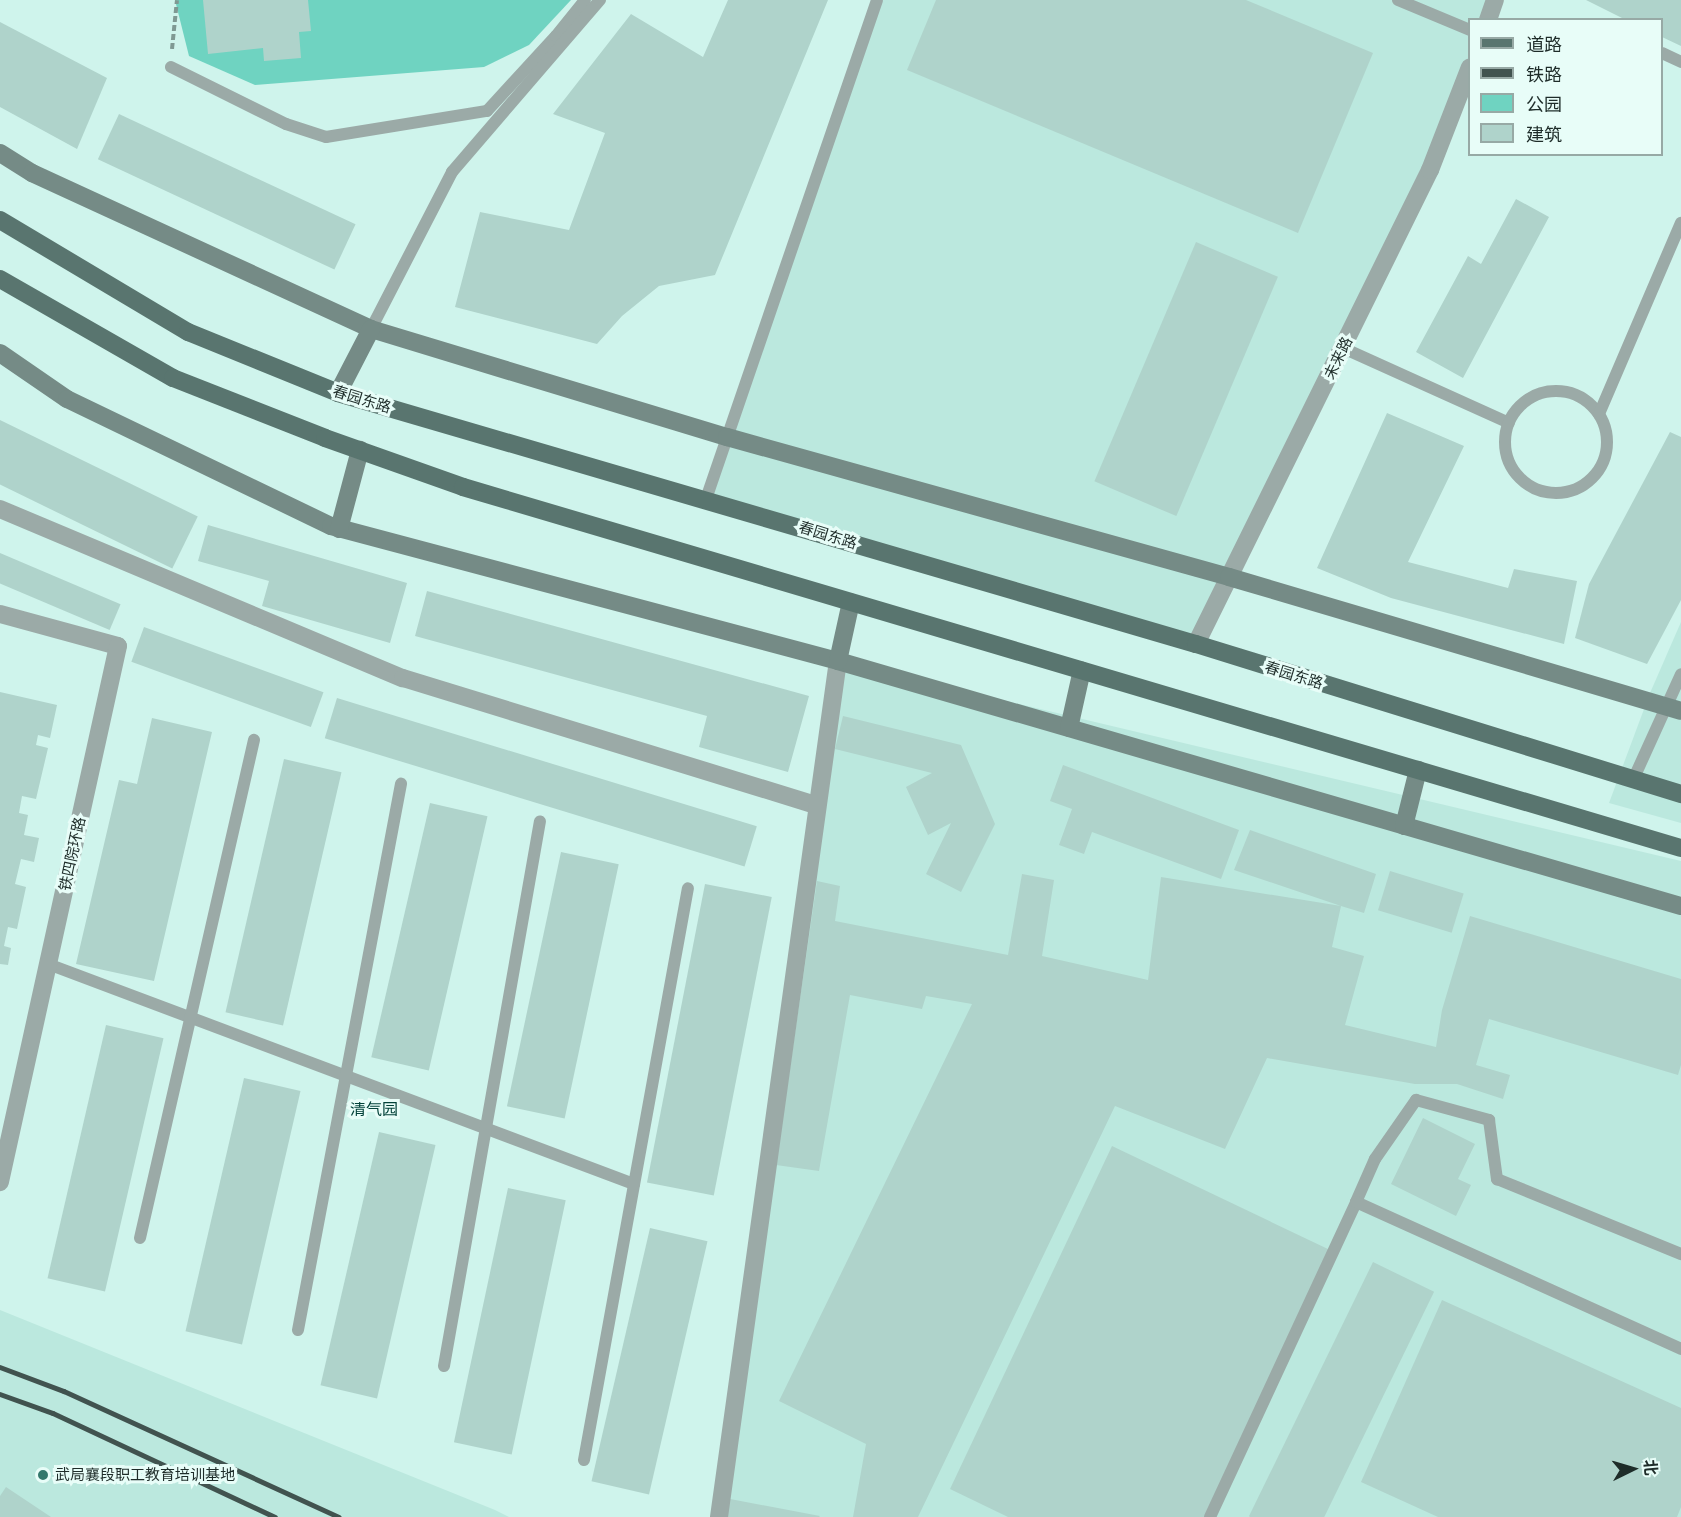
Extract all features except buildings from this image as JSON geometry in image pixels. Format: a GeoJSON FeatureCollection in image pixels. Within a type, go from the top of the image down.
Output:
{"type":"FeatureCollection","features":[{"type":"Feature","properties":{"kind":"main road","name":"春园东路"},"geometry":{"type":"LineString","coordinates":[[0,220],[188,332],[338,393],[1196,644],[1681,794]]}},
{"type":"Feature","properties":{"kind":"main road"},"geometry":{"type":"LineString","coordinates":[[0,279],[172,378],[462,487],[1681,848]]}},
{"type":"Feature","properties":{"kind":"street"},"geometry":{"type":"LineString","coordinates":[[1489,18],[1495,0]]}},
{"type":"Feature","properties":{"kind":"street","name":"未来路"},"geometry":{"type":"LineString","coordinates":[[1196,644],[1430,170],[1468,72]]}},
{"type":"Feature","properties":{"kind":"street"},"geometry":{"type":"LineString","coordinates":[[0,153],[32,173],[371,329],[727,437],[1229,577],[1674,709]]}},
{"type":"Feature","properties":{"kind":"street"},"geometry":{"type":"LineString","coordinates":[[338,393],[371,329]]}},
{"type":"Feature","properties":{"kind":"street"},"geometry":{"type":"LineString","coordinates":[[0,353],[67,399],[339,529],[838,661],[1681,906]]}},
{"type":"Feature","properties":{"kind":"street"},"geometry":{"type":"LineString","coordinates":[[339,529],[360,450]]}},
{"type":"Feature","properties":{"kind":"street"},"geometry":{"type":"LineString","coordinates":[[0,509],[403,678],[816,805]]}},
{"type":"Feature","properties":{"kind":"street"},"geometry":{"type":"LineString","coordinates":[[719,1517],[816,805],[838,661],[850,602]]}},
{"type":"Feature","properties":{"kind":"street","name":"铁四院环路"},"geometry":{"type":"LineString","coordinates":[[0,614],[118,646],[0,1182]]}},
{"type":"Feature","properties":{"kind":"street"},"geometry":{"type":"LineString","coordinates":[[1069,728],[1082,670]]}},
{"type":"Feature","properties":{"kind":"street"},"geometry":{"type":"LineString","coordinates":[[1404,826],[1418,770]]}},
{"type":"Feature","properties":{"kind":"lane"},"geometry":{"type":"LineString","coordinates":[[171,67],[286,124],[326,137],[487,111],[556,36],[585,0]]}},
{"type":"Feature","properties":{"kind":"lane"},"geometry":{"type":"LineString","coordinates":[[371,329],[452,172],[600,0]]}},
{"type":"Feature","properties":{"kind":"lane"},"geometry":{"type":"LineString","coordinates":[[706,499],[877,0]]}},
{"type":"Feature","properties":{"kind":"lane"},"geometry":{"type":"LineString","coordinates":[[1398,0],[1468,29]]}},
{"type":"Feature","properties":{"kind":"lane"},"geometry":{"type":"LineString","coordinates":[[1429,13],[1434,0]]}},
{"type":"Feature","properties":{"kind":"lane"},"geometry":{"type":"LineString","coordinates":[[1663,53],[1681,62]]}},
{"type":"Feature","properties":{"kind":"lane"},"geometry":{"type":"LineString","coordinates":[[1599,414],[1681,223]]}},
{"type":"Feature","properties":{"kind":"lane"},"geometry":{"type":"LineString","coordinates":[[1343,348],[1509,423]]}},
{"type":"Feature","properties":{"kind":"lane"},"geometry":{"type":"LineString","coordinates":[[1559,391],[1574,394],[1588,402],[1599,414],[1607,444],[1604,460],[1594,475],[1581,486],[1564,492],[1546,492],[1530,486],[1516,474],[1508,458],[1505,441],[1509,423],[1516,409],[1528,399],[1543,392],[1559,391]]}},
{"type":"Feature","properties":{"kind":"lane"},"geometry":{"type":"LineString","coordinates":[[1633,780],[1674,709],[1681,674]]}},
{"type":"Feature","properties":{"kind":"lane"},"geometry":{"type":"LineString","coordinates":[[140,1238],[254,740]]}},
{"type":"Feature","properties":{"kind":"lane"},"geometry":{"type":"LineString","coordinates":[[298,1330],[401,784]]}},
{"type":"Feature","properties":{"kind":"lane"},"geometry":{"type":"LineString","coordinates":[[444,1366],[540,821]]}},
{"type":"Feature","properties":{"kind":"lane"},"geometry":{"type":"LineString","coordinates":[[584,1460],[688,888]]}},
{"type":"Feature","properties":{"kind":"lane"},"geometry":{"type":"LineString","coordinates":[[48,964],[634,1184]]}},
{"type":"Feature","properties":{"kind":"lane"},"geometry":{"type":"LineString","coordinates":[[1210,1517],[1375,1159],[1416,1100],[1489,1120],[1497,1179],[1681,1254]]}},
{"type":"Feature","properties":{"kind":"lane"},"geometry":{"type":"LineString","coordinates":[[1356,1202],[1681,1349]]}},
{"type":"Feature","properties":{"kind":"path"},"geometry":{"type":"LineString","coordinates":[[171,67],[177,0]]}},
{"type":"Feature","properties":{"kind":"shaded area"},"geometry":{"type":"Polygon","coordinates":[[[878,0],[1493,0],[1487,18],[1468,18],[1468,69],[1196,644],[706,499],[878,0]]]}},
{"type":"Feature","properties":{"kind":"shaded area"},"geometry":{"type":"Polygon","coordinates":[[[1681,622],[1681,823],[1609,803],[1650,693],[1681,622]]]}},
{"type":"Feature","properties":{"kind":"shaded area"},"geometry":{"type":"Polygon","coordinates":[[[838,661],[1681,861],[1681,1517],[723,1517],[838,661]]]}},
{"type":"Feature","properties":{"kind":"shaded area"},"geometry":{"type":"Polygon","coordinates":[[[0,1310],[495,1510],[509,1517],[0,1517],[0,1310]]]}},
{"type":"Feature","properties":{"kind":"green space"},"geometry":{"type":"Polygon","coordinates":[[[175,0],[571,0],[529,45],[484,67],[255,85],[189,56],[175,0]]]}},
{"type":"Feature","properties":{"kind":"railway"},"geometry":{"type":"LineString","coordinates":[[0,1367],[64,1391],[339,1517]]}},
{"type":"Feature","properties":{"kind":"railway"},"geometry":{"type":"LineString","coordinates":[[0,1394],[53,1413],[275,1517]]}},
{"type":"Feature","properties":{"kind":"place","name":"武局襄段职工教育培训基地"},"geometry":{"type":"Point","coordinates":[43,1475]}},
{"type":"Feature","properties":{"kind":"district","name":"清气园"},"geometry":{"type":"Point","coordinates":[374,1109]}}]}
